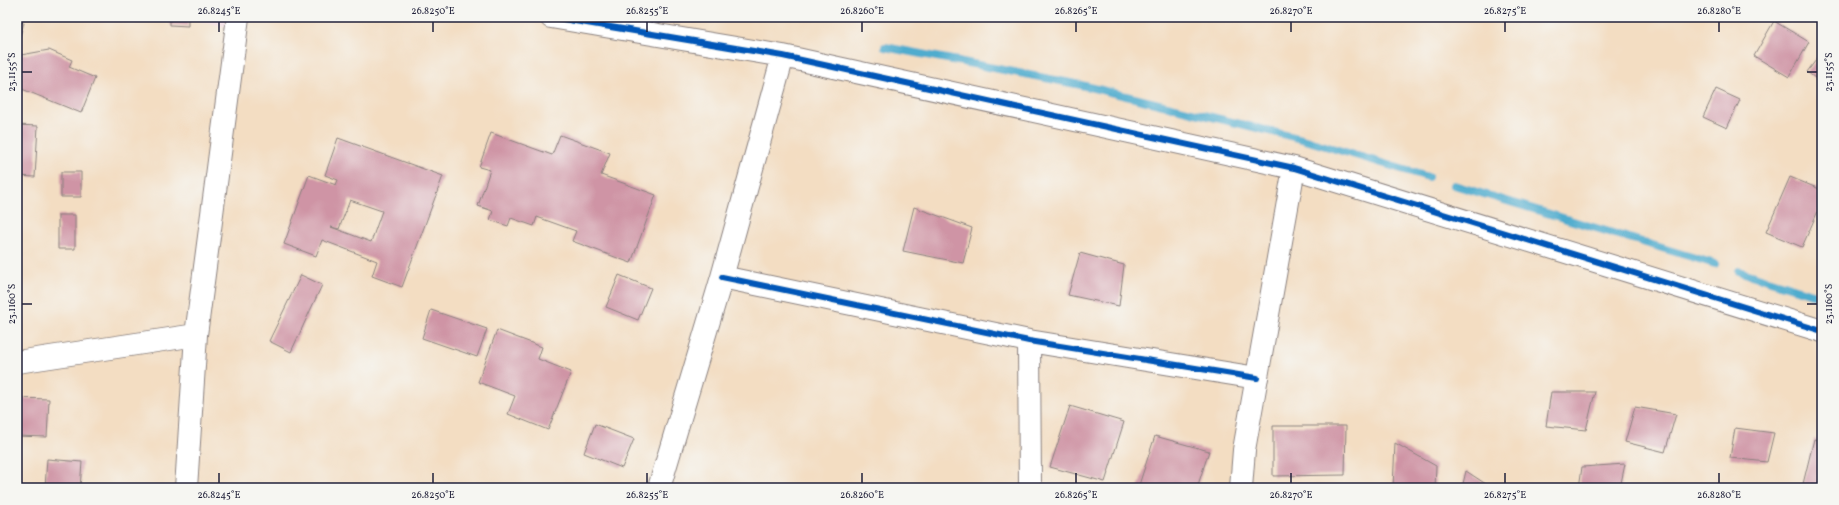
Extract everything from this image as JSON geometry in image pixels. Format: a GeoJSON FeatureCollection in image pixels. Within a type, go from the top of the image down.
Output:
{"type":"FeatureCollection","features":[{"type":"Feature","properties":{"kind":"street"},"geometry":{"type":"LineString","coordinates":[[186,488],[196,335],[238,17]]}},
{"type":"Feature","properties":{"kind":"street"},"geometry":{"type":"LineString","coordinates":[[551,17],[783,56],[1294,168],[1822,331]]}},
{"type":"Feature","properties":{"kind":"street"},"geometry":{"type":"LineString","coordinates":[[659,488],[722,277],[783,56]]}},
{"type":"Feature","properties":{"kind":"street"},"geometry":{"type":"LineString","coordinates":[[1241,488],[1244,450],[1294,168]]}},
{"type":"Feature","properties":{"kind":"street"},"geometry":{"type":"LineString","coordinates":[[722,277],[1029,341],[1257,378]]}},
{"type":"Feature","properties":{"kind":"street"},"geometry":{"type":"LineString","coordinates":[[17,362],[196,335]]}},
{"type":"Feature","properties":{"kind":"street"},"geometry":{"type":"LineString","coordinates":[[1029,341],[1030,488]]}},
{"type":"Feature","properties":{"kind":"shaded area"},"geometry":{"type":"Polygon","coordinates":[[[182,17],[238,17],[237,29],[182,17]]]}},
{"type":"Feature","properties":{"kind":"building"},"geometry":{"type":"Polygon","coordinates":[[[125,17],[142,17],[141,21],[125,17]]]}},
{"type":"Feature","properties":{"kind":"building"},"geometry":{"type":"Polygon","coordinates":[[[170,17],[188,17],[188,26],[170,25],[170,17]]]}},
{"type":"Feature","properties":{"kind":"building"},"geometry":{"type":"Polygon","coordinates":[[[17,21],[24,23],[17,46],[17,21]]]}},
{"type":"Feature","properties":{"kind":"building"},"geometry":{"type":"Polygon","coordinates":[[[1774,21],[1809,42],[1789,77],[1754,56],[1774,21]]]}},
{"type":"Feature","properties":{"kind":"building"},"geometry":{"type":"Polygon","coordinates":[[[49,50],[72,60],[69,67],[95,78],[81,113],[17,87],[17,65],[21,55],[49,50]]]}},
{"type":"Feature","properties":{"kind":"building"},"geometry":{"type":"Polygon","coordinates":[[[1822,52],[1822,83],[1807,72],[1822,52]]]}},
{"type":"Feature","properties":{"kind":"building"},"geometry":{"type":"Polygon","coordinates":[[[1716,89],[1740,100],[1727,128],[1703,117],[1716,89]]]}},
{"type":"Feature","properties":{"kind":"building"},"geometry":{"type":"Polygon","coordinates":[[[17,125],[38,126],[35,177],[17,176],[17,125]]]}},
{"type":"Feature","properties":{"kind":"building"},"geometry":{"type":"Polygon","coordinates":[[[491,133],[552,155],[560,135],[610,153],[601,175],[656,195],[631,263],[572,241],[576,231],[537,217],[534,226],[511,218],[508,226],[490,220],[493,211],[478,206],[490,170],[479,167],[491,133]]]}},
{"type":"Feature","properties":{"kind":"building"},"geometry":{"type":"Polygon","coordinates":[[[338,138],[443,176],[402,287],[372,276],[377,261],[322,240],[316,256],[284,244],[309,175],[336,185],[338,180],[325,175],[338,138]],[[350,200],[339,229],[331,227],[371,242],[382,211],[350,200]]]}},
{"type":"Feature","properties":{"kind":"building"},"geometry":{"type":"Polygon","coordinates":[[[61,172],[81,172],[81,197],[61,197],[61,172]]]}},
{"type":"Feature","properties":{"kind":"building"},"geometry":{"type":"Polygon","coordinates":[[[1790,177],[1822,190],[1822,202],[1802,247],[1766,232],[1790,177]]]}},
{"type":"Feature","properties":{"kind":"building"},"geometry":{"type":"Polygon","coordinates":[[[914,207],[972,228],[963,263],[903,251],[914,207]]]}},
{"type":"Feature","properties":{"kind":"building"},"geometry":{"type":"Polygon","coordinates":[[[58,215],[75,215],[75,249],[58,249],[58,215]]]}},
{"type":"Feature","properties":{"kind":"building"},"geometry":{"type":"Polygon","coordinates":[[[1080,253],[1124,265],[1119,306],[1068,295],[1080,253]]]}},
{"type":"Feature","properties":{"kind":"building"},"geometry":{"type":"Polygon","coordinates":[[[301,275],[322,285],[291,352],[269,341],[301,275]]]}},
{"type":"Feature","properties":{"kind":"building"},"geometry":{"type":"Polygon","coordinates":[[[619,275],[651,288],[638,320],[606,307],[619,275]]]}},
{"type":"Feature","properties":{"kind":"building"},"geometry":{"type":"Polygon","coordinates":[[[431,310],[487,329],[477,357],[422,338],[431,310]]]}},
{"type":"Feature","properties":{"kind":"building"},"geometry":{"type":"Polygon","coordinates":[[[497,330],[542,347],[538,359],[571,372],[548,430],[508,414],[515,396],[478,382],[497,330]]]}},
{"type":"Feature","properties":{"kind":"building"},"geometry":{"type":"Polygon","coordinates":[[[1551,392],[1595,392],[1586,430],[1546,426],[1551,392]]]}},
{"type":"Feature","properties":{"kind":"building"},"geometry":{"type":"Polygon","coordinates":[[[17,398],[49,399],[47,437],[17,436],[17,398]]]}},
{"type":"Feature","properties":{"kind":"building"},"geometry":{"type":"Polygon","coordinates":[[[1070,406],[1124,422],[1105,482],[1050,467],[1070,406]]]}},
{"type":"Feature","properties":{"kind":"building"},"geometry":{"type":"Polygon","coordinates":[[[1635,407],[1676,414],[1665,452],[1625,442],[1635,407]]]}},
{"type":"Feature","properties":{"kind":"building"},"geometry":{"type":"Polygon","coordinates":[[[595,424],[634,439],[622,468],[584,453],[595,424]]]}},
{"type":"Feature","properties":{"kind":"building"},"geometry":{"type":"Polygon","coordinates":[[[1273,426],[1346,426],[1345,475],[1273,476],[1273,426]]]}},
{"type":"Feature","properties":{"kind":"building"},"geometry":{"type":"Polygon","coordinates":[[[1735,428],[1774,433],[1767,462],[1730,458],[1735,428]]]}},
{"type":"Feature","properties":{"kind":"building"},"geometry":{"type":"Polygon","coordinates":[[[1155,436],[1209,451],[1197,488],[1138,488],[1155,436]]]}},
{"type":"Feature","properties":{"kind":"building"},"geometry":{"type":"Polygon","coordinates":[[[1814,439],[1822,441],[1822,488],[1802,488],[1814,439]]]}},
{"type":"Feature","properties":{"kind":"building"},"geometry":{"type":"Polygon","coordinates":[[[1395,443],[1436,466],[1435,488],[1393,488],[1395,443]]]}},
{"type":"Feature","properties":{"kind":"building"},"geometry":{"type":"Polygon","coordinates":[[[47,459],[82,462],[80,488],[45,488],[47,459]]]}},
{"type":"Feature","properties":{"kind":"building"},"geometry":{"type":"Polygon","coordinates":[[[1625,464],[1620,488],[1579,488],[1582,467],[1625,464]]]}},
{"type":"Feature","properties":{"kind":"building"},"geometry":{"type":"Polygon","coordinates":[[[1466,471],[1492,488],[1462,488],[1466,471]]]}},
{"type":"Feature","properties":{"kind":"waterway"},"geometry":{"type":"LineString","coordinates":[[885,47],[1081,85],[1302,139],[1428,177]]}},
{"type":"Feature","properties":{"kind":"waterway"},"geometry":{"type":"LineString","coordinates":[[1454,185],[1715,264]]}},
{"type":"Feature","properties":{"kind":"waterway"},"geometry":{"type":"LineString","coordinates":[[1738,271],[1822,297]]}},
{"type":"Feature","properties":{"kind":"cycle path"},"geometry":{"type":"LineString","coordinates":[[551,17],[783,56],[1294,168],[1822,331]]}},
{"type":"Feature","properties":{"kind":"cycle path"},"geometry":{"type":"LineString","coordinates":[[722,277],[1029,341],[1257,378]]}}]}
